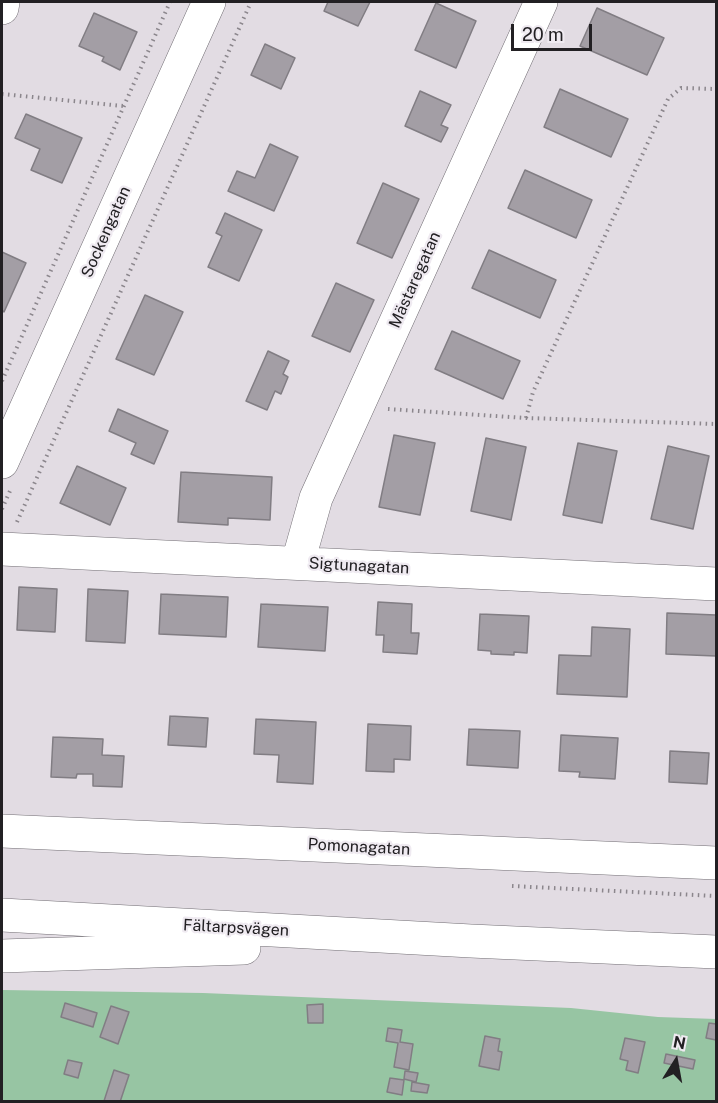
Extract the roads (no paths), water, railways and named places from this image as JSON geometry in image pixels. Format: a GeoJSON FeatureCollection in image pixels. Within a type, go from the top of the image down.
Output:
{"type":"FeatureCollection","features":[{"type":"Feature","properties":{"kind":"street"},"geometry":{"type":"LineString","coordinates":[[2,8],[3,2]]}},
{"type":"Feature","properties":{"kind":"street","name":"Sockengatan"},"geometry":{"type":"LineString","coordinates":[[2,462],[209,2]]}},
{"type":"Feature","properties":{"kind":"street","name":"Mästaregatan"},"geometry":{"type":"LineString","coordinates":[[298,562],[316,498],[541,2]]}},
{"type":"Feature","properties":{"kind":"street","name":"Sigtunagatan"},"geometry":{"type":"LineString","coordinates":[[7,540],[298,562],[717,584]]}},
{"type":"Feature","properties":{"kind":"street","name":"Pomonagatan"},"geometry":{"type":"LineString","coordinates":[[2,831],[717,863]]}},
{"type":"Feature","properties":{"kind":"street","name":"Fältarpsvägen"},"geometry":{"type":"LineString","coordinates":[[2,915],[717,952]]}},
{"type":"Feature","properties":{"kind":"street","name":"Fältarpsvägen"},"geometry":{"type":"LineString","coordinates":[[2,956],[471,941]]}}]}
